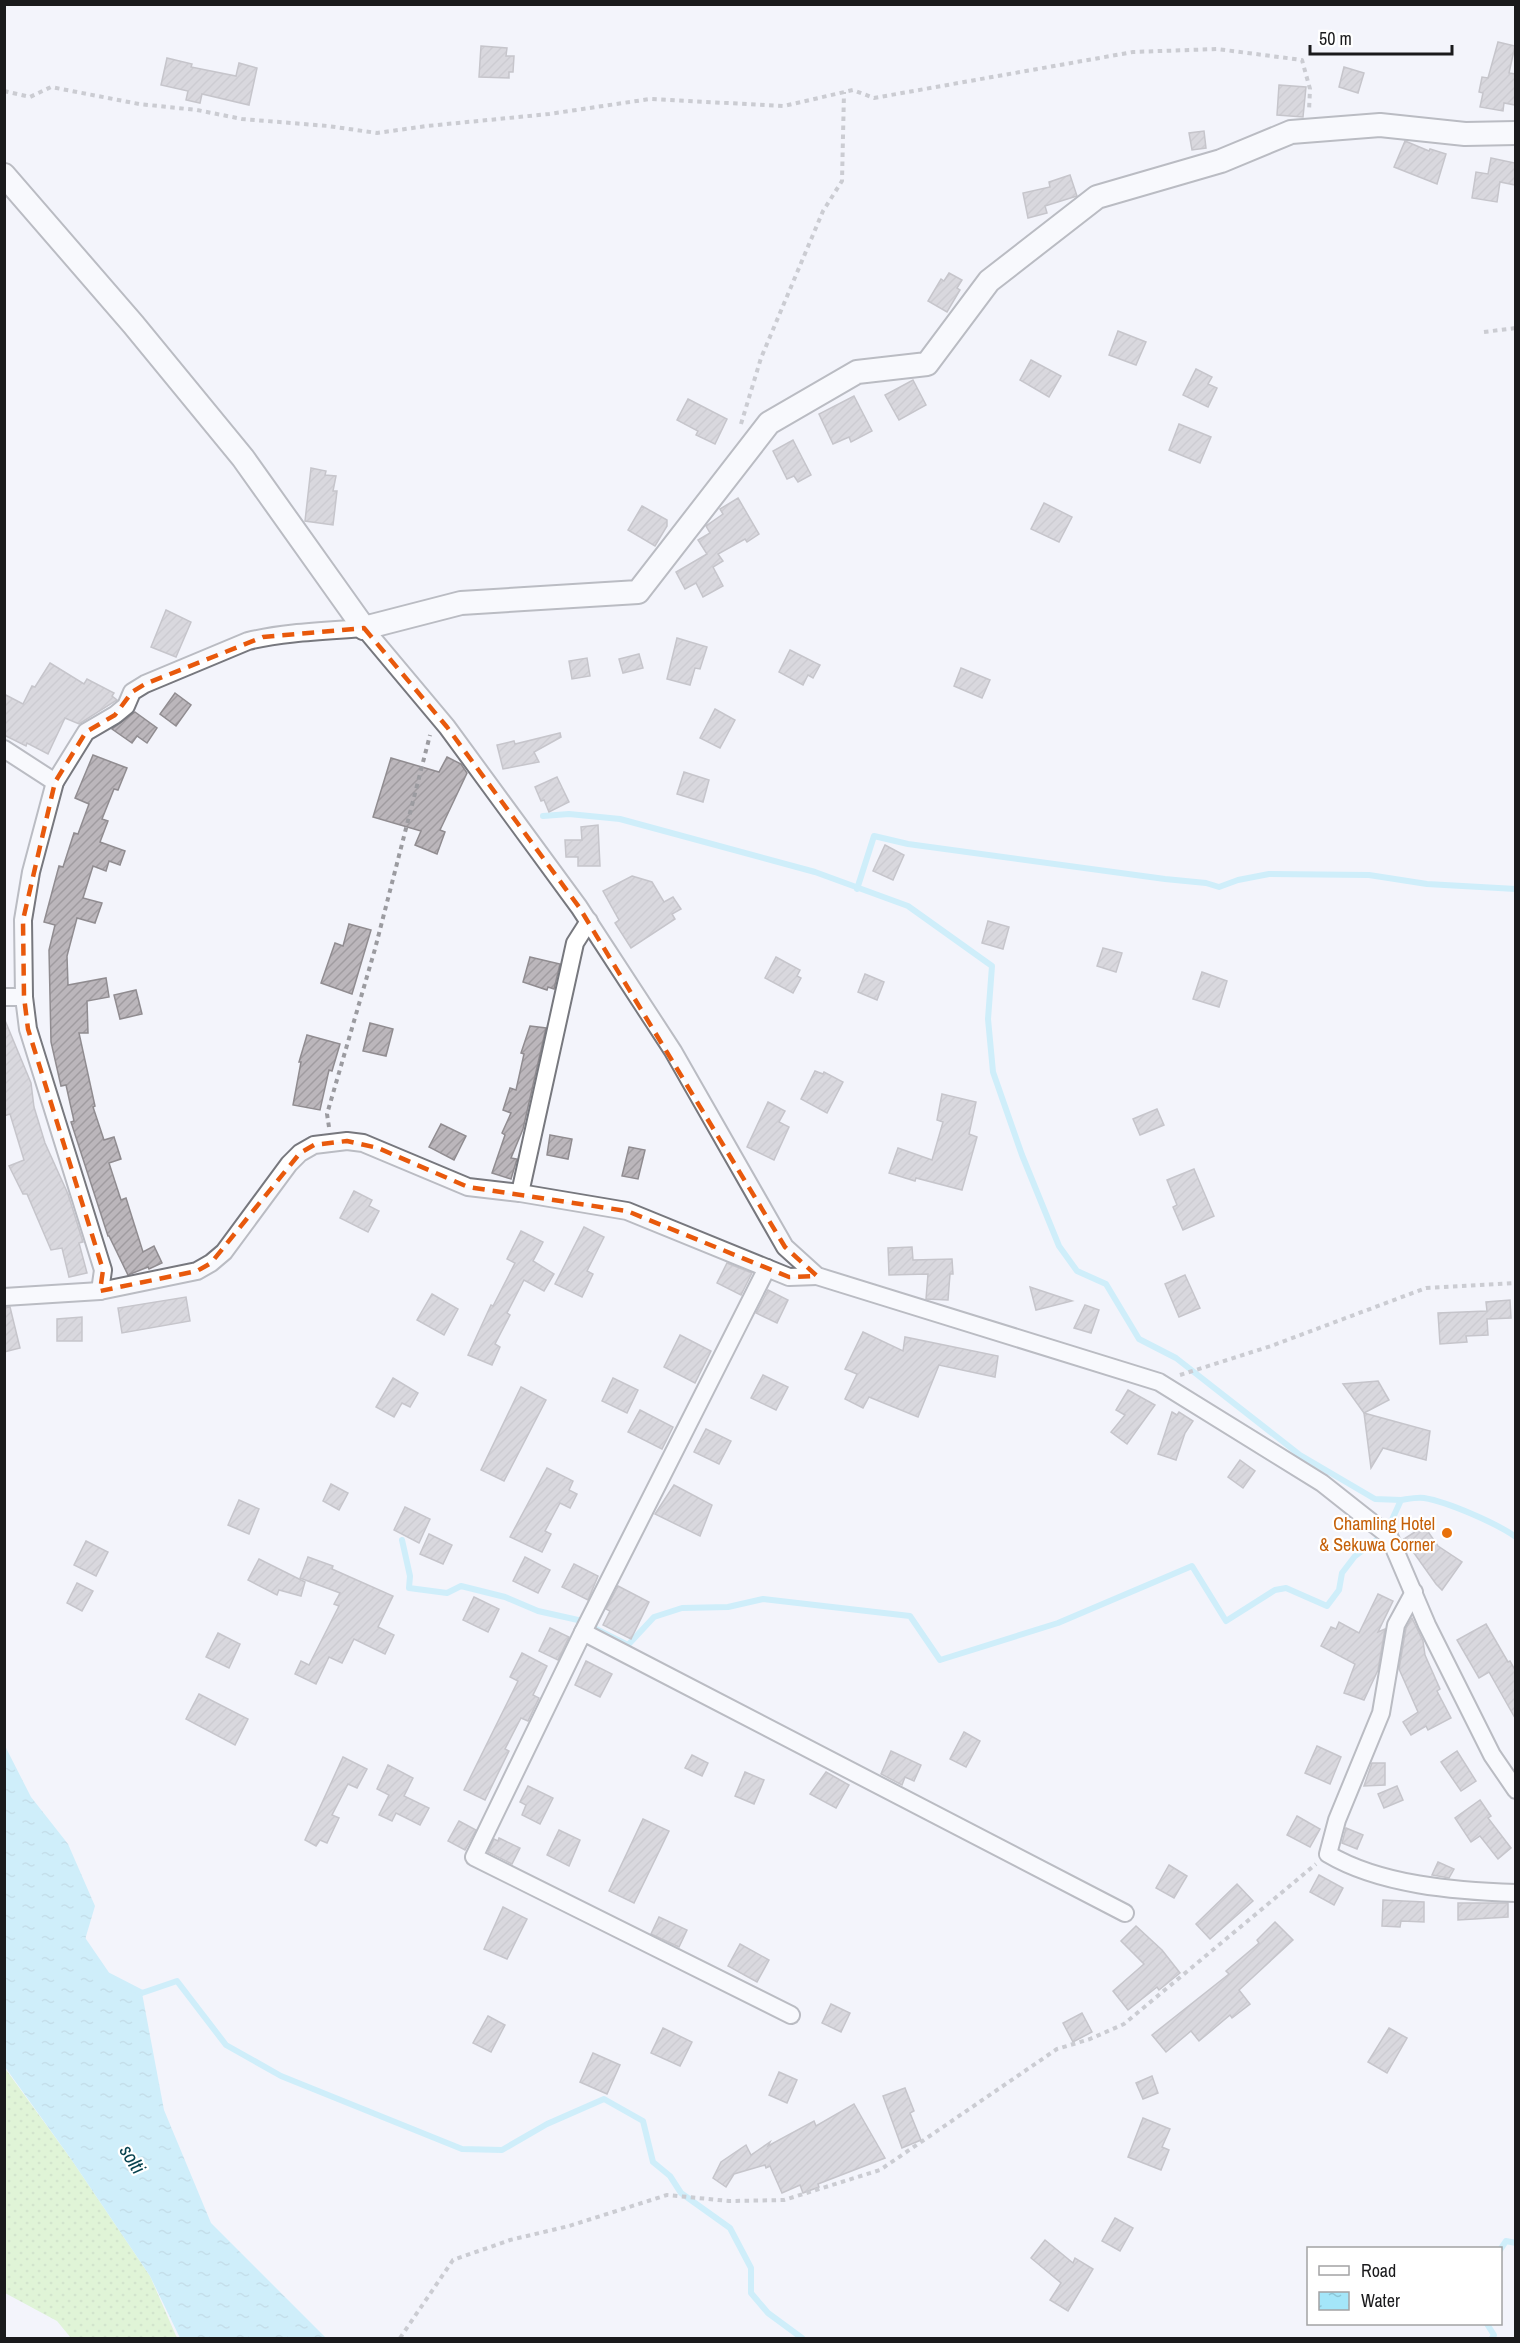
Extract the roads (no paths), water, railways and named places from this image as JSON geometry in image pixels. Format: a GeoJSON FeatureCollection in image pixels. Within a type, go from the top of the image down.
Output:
{"type":"FeatureCollection","features":[{"type":"Feature","properties":{"kind":"street"},"geometry":{"type":"LineString","coordinates":[[99,1291],[104,1270],[27,1029],[24,997],[23,920],[31,872],[55,782],[86,732],[115,715],[126,705],[132,692],[145,684],[248,641],[263,637],[279,637],[310,631],[364,628],[461,603],[638,592],[769,423],[857,372],[927,364],[989,281],[1097,197],[1221,160],[1291,132],[1380,125],[1465,134],[1515,133]]}},
{"type":"Feature","properties":{"kind":"street"},"geometry":{"type":"LineString","coordinates":[[4,175],[133,324],[243,458],[364,628],[436,714],[589,921],[673,1051],[785,1247],[817,1276]]}},
{"type":"Feature","properties":{"kind":"street"},"geometry":{"type":"LineString","coordinates":[[4,749],[55,782]]}},
{"type":"Feature","properties":{"kind":"street"},"geometry":{"type":"LineString","coordinates":[[520,1193],[575,943],[589,921]]}},
{"type":"Feature","properties":{"kind":"street"},"geometry":{"type":"LineString","coordinates":[[4,997],[24,997]]}},
{"type":"Feature","properties":{"kind":"street"},"geometry":{"type":"LineString","coordinates":[[4,1298],[99,1291],[197,1271],[211,1263],[234,1240],[289,1164],[300,1153],[314,1145],[347,1141],[363,1143],[468,1186],[627,1211],[789,1277],[817,1276],[1159,1382],[1322,1483],[1389,1536],[1427,1625],[1492,1755],[1515,1790]]}},
{"type":"Feature","properties":{"kind":"street"},"geometry":{"type":"LineString","coordinates":[[767,1268],[583,1632],[474,1857],[791,2015]]}},
{"type":"Feature","properties":{"kind":"street"},"geometry":{"type":"LineString","coordinates":[[1414,1592],[1396,1625],[1381,1713],[1337,1820],[1328,1854],[1346,1865],[1391,1878],[1441,1887],[1515,1893]]}},
{"type":"Feature","properties":{"kind":"street"},"geometry":{"type":"LineString","coordinates":[[583,1632],[1125,1913]]}},
{"type":"Feature","properties":{"kind":"water","name":"solti"},"geometry":{"type":"Polygon","coordinates":[[[5,1746],[31,1797],[68,1844],[95,1906],[84,1943],[107,1975],[142,1993],[164,2110],[211,2223],[326,2338],[180,2338],[150,2276],[5,2067],[5,1746]]]}},
{"type":"Feature","properties":{"kind":"waterway"},"geometry":{"type":"LineString","coordinates":[[543,816],[569,814],[620,819],[815,872],[908,906],[992,966],[988,1019],[993,1072],[1022,1155],[1059,1246],[1077,1271],[1106,1284],[1139,1339],[1176,1358],[1300,1455],[1375,1499],[1401,1500]]}},
{"type":"Feature","properties":{"kind":"waterway"},"geometry":{"type":"LineString","coordinates":[[857,889],[874,836],[908,844],[1206,883],[1219,887],[1238,880],[1269,874],[1369,875],[1427,884],[1516,889]]}},
{"type":"Feature","properties":{"kind":"waterway"},"geometry":{"type":"LineString","coordinates":[[402,1540],[410,1576],[409,1588],[447,1593],[461,1586],[505,1597],[538,1611],[578,1620],[628,1645],[654,1617],[682,1608],[728,1607],[763,1599],[910,1616],[940,1660],[1058,1623],[1192,1566],[1226,1621],[1275,1590],[1286,1588],[1327,1606],[1339,1590],[1342,1573],[1355,1556],[1386,1533],[1401,1500],[1412,1498],[1434,1500],[1458,1508],[1516,1537]]}},
{"type":"Feature","properties":{"kind":"waterway"},"geometry":{"type":"LineString","coordinates":[[83,1940],[107,1975],[142,1993],[177,1981],[226,2045],[281,2076],[462,2149],[502,2150],[547,2124],[604,2099],[643,2121],[653,2162],[670,2176],[681,2193],[730,2228],[751,2268],[751,2293],[768,2313],[802,2338]]}},
{"type":"Feature","properties":{"kind":"waterway"},"geometry":{"type":"LineString","coordinates":[[1502,2247],[1506,2241],[1516,2243]]}},
{"type":"Feature","properties":{"kind":"waterway"},"geometry":{"type":"LineString","coordinates":[[1488,2325],[1494,2335],[1492,2338]]}},
{"type":"Feature","properties":{"kind":"place","name":"Chamling Hotel & Sekuwa Corner"},"geometry":{"type":"Point","coordinates":[1447,1533]}}]}
